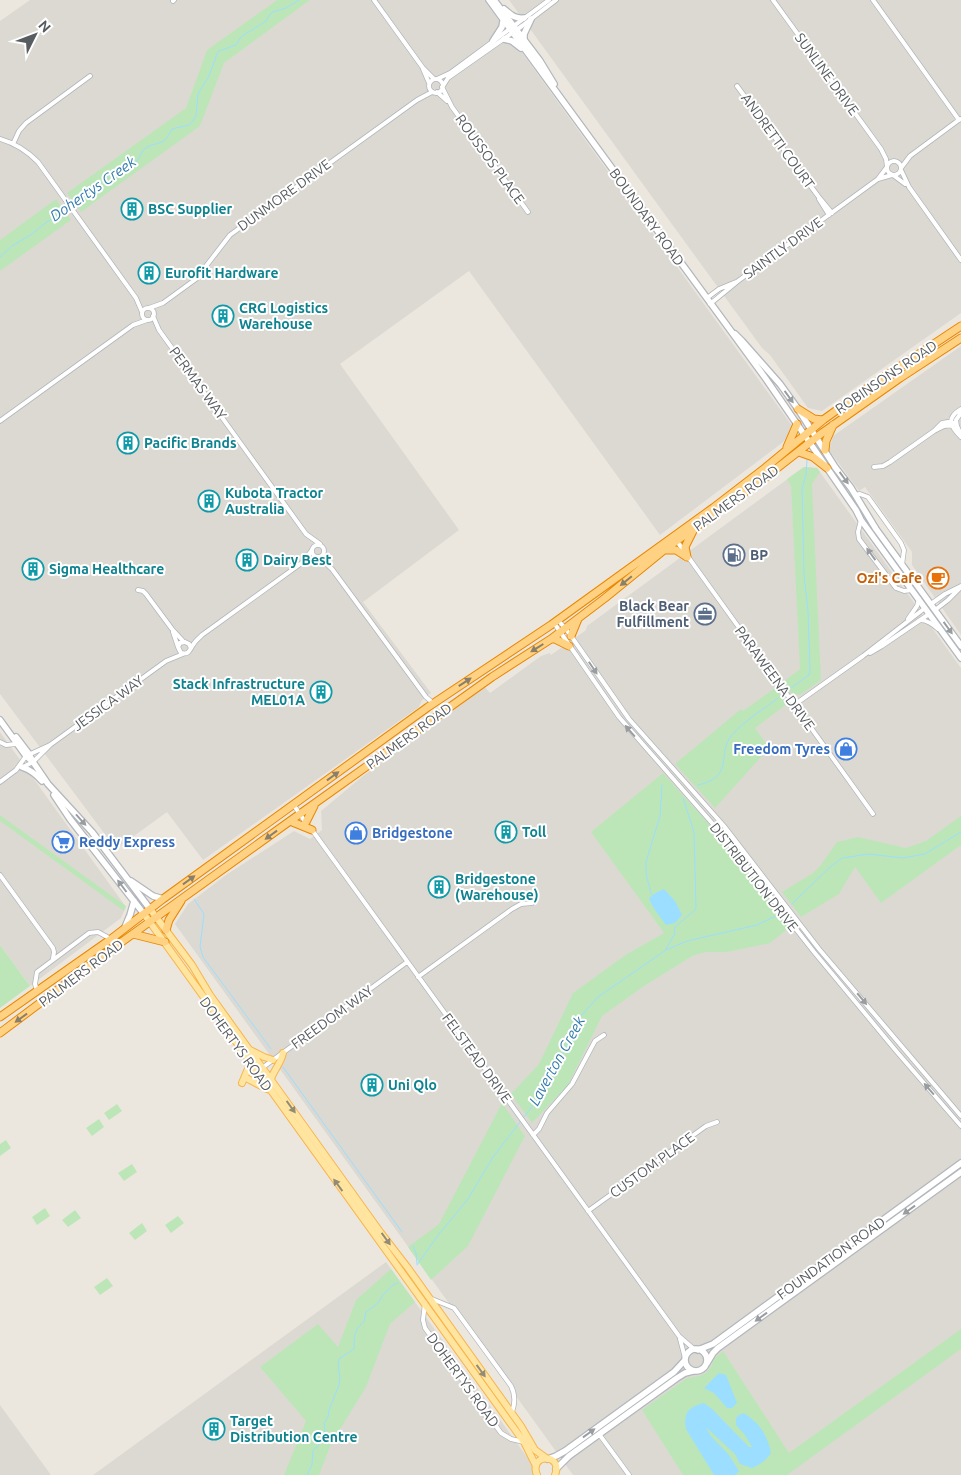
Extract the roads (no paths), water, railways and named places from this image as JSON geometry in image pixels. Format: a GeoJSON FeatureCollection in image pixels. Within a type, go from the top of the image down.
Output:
{"type":"FeatureCollection","features":[{"type":"Feature","properties":{"kind":"highway","name":"ROBINSONS ROAD"},"geometry":{"type":"LineString","coordinates":[[811,429],[869,387],[961,326]]}},
{"type":"Feature","properties":{"kind":"highway","name":"ROBINSONS ROAD"},"geometry":{"type":"LineString","coordinates":[[816,438],[900,378],[961,338]]}},
{"type":"Feature","properties":{"kind":"highway"},"geometry":{"type":"LineString","coordinates":[[798,409],[814,419],[823,420]]}},
{"type":"Feature","properties":{"kind":"highway"},"geometry":{"type":"LineString","coordinates":[[786,450],[797,424]]}},
{"type":"Feature","properties":{"kind":"highway"},"geometry":{"type":"LineString","coordinates":[[825,450],[826,441],[833,425]]}},
{"type":"Feature","properties":{"kind":"highway","name":"PALMERS ROAD"},"geometry":{"type":"LineString","coordinates":[[0,1017],[111,939],[430,705],[556,621],[674,538],[811,429]]}},
{"type":"Feature","properties":{"kind":"highway","name":"PALMERS ROAD"},"geometry":{"type":"LineString","coordinates":[[0,1033],[156,917],[290,821],[492,677],[552,639],[664,550],[674,538],[694,528],[816,438]]}},
{"type":"Feature","properties":{"kind":"highway"},"geometry":{"type":"LineString","coordinates":[[799,452],[813,457],[827,468]]}},
{"type":"Feature","properties":{"kind":"highway"},"geometry":{"type":"LineString","coordinates":[[687,557],[685,547],[694,528]]}},
{"type":"Feature","properties":{"kind":"highway"},"geometry":{"type":"LineString","coordinates":[[664,550],[676,550],[687,557]]}},
{"type":"Feature","properties":{"kind":"highway"},"geometry":{"type":"LineString","coordinates":[[571,636],[578,619]]}},
{"type":"Feature","properties":{"kind":"highway"},"geometry":{"type":"LineString","coordinates":[[552,639],[569,646]]}},
{"type":"Feature","properties":{"kind":"highway"},"geometry":{"type":"LineString","coordinates":[[306,822],[317,802]]}},
{"type":"Feature","properties":{"kind":"highway"},"geometry":{"type":"LineString","coordinates":[[290,821],[312,830]]}},
{"type":"Feature","properties":{"kind":"highway"},"geometry":{"type":"LineString","coordinates":[[166,930],[169,920],[182,899]]}},
{"type":"Feature","properties":{"kind":"highway"},"geometry":{"type":"LineString","coordinates":[[133,934],[165,942]]}},
{"type":"Feature","properties":{"kind":"main road"},"geometry":{"type":"LineString","coordinates":[[493,0],[517,19],[524,18]]}},
{"type":"Feature","properties":{"kind":"main road","name":"BOUNDARY ROAD"},"geometry":{"type":"LineString","coordinates":[[493,0],[503,21],[524,40],[540,61],[566,105]]}},
{"type":"Feature","properties":{"kind":"main road","name":"BOUNDARY ROAD"},"geometry":{"type":"LineString","coordinates":[[493,0],[528,54],[753,362],[862,520],[930,609],[961,646]]}},
{"type":"Feature","properties":{"kind":"main road"},"geometry":{"type":"LineString","coordinates":[[524,40],[524,34],[531,19]]}},
{"type":"Feature","properties":{"kind":"main road"},"geometry":{"type":"LineString","coordinates":[[493,41],[502,27],[503,21]]}},
{"type":"Feature","properties":{"kind":"main road"},"geometry":{"type":"LineString","coordinates":[[504,39],[517,44],[528,54]]}},
{"type":"Feature","properties":{"kind":"main road","name":"BOUNDARY ROAD"},"geometry":{"type":"LineString","coordinates":[[728,328],[753,352],[798,409],[876,529],[902,565],[919,599],[930,609],[943,634],[961,658]]}},
{"type":"Feature","properties":{"kind":"main road"},"geometry":{"type":"LineString","coordinates":[[753,352],[751,354],[753,362]]}},
{"type":"Feature","properties":{"kind":"main road"},"geometry":{"type":"LineString","coordinates":[[855,495],[853,500],[856,510]]}},
{"type":"Feature","properties":{"kind":"main road","name":"DOHERTYS ROAD"},"geometry":{"type":"LineString","coordinates":[[1,721],[16,744],[28,755]]}},
{"type":"Feature","properties":{"kind":"main road","name":"DOHERTYS ROAD"},"geometry":{"type":"LineString","coordinates":[[1,721],[48,784],[92,832],[125,877],[147,912],[150,922],[250,1064],[271,1079],[427,1301],[449,1340],[524,1442],[536,1470]]}},
{"type":"Feature","properties":{"kind":"main road"},"geometry":{"type":"LineString","coordinates":[[22,767],[38,776],[53,794]]}},
{"type":"Feature","properties":{"kind":"main road","name":"DOHERTYS ROAD"},"geometry":{"type":"LineString","coordinates":[[48,784],[70,818],[134,901],[156,917],[192,965],[210,995],[249,1050],[269,1089],[512,1413],[535,1450],[555,1463],[557,1472]]}},
{"type":"Feature","properties":{"kind":"main road"},"geometry":{"type":"LineString","coordinates":[[125,877],[153,896],[163,899]]}},
{"type":"Feature","properties":{"kind":"main road"},"geometry":{"type":"LineString","coordinates":[[124,929],[134,901]]}},
{"type":"Feature","properties":{"kind":"main road"},"geometry":{"type":"LineString","coordinates":[[249,1050],[273,1060]]}},
{"type":"Feature","properties":{"kind":"main road"},"geometry":{"type":"LineString","coordinates":[[271,1079],[274,1070],[282,1060],[283,1053]]}},
{"type":"Feature","properties":{"kind":"main road"},"geometry":{"type":"LineString","coordinates":[[250,1064],[245,1081],[269,1089]]}},
{"type":"Feature","properties":{"kind":"main road","name":"FOUNDATION ROAD"},"geometry":{"type":"LineString","coordinates":[[706,1363],[718,1348],[961,1163]]}},
{"type":"Feature","properties":{"kind":"main road","name":"FOUNDATION ROAD"},"geometry":{"type":"LineString","coordinates":[[696,1349],[713,1344],[883,1224],[961,1172]]}},
{"type":"Feature","properties":{"kind":"main road"},"geometry":{"type":"LineString","coordinates":[[920,1193],[924,1198]]}},
{"type":"Feature","properties":{"kind":"main road"},"geometry":{"type":"LineString","coordinates":[[532,1475],[540,1460],[556,1456],[565,1451],[674,1372],[685,1359],[688,1352],[696,1349],[702,1351],[706,1356],[706,1363],[703,1369],[685,1373],[654,1394],[569,1456],[557,1472]]}},
{"type":"Feature","properties":{"kind":"main road"},"geometry":{"type":"LineString","coordinates":[[685,1359],[687,1367],[693,1371]]}},
{"type":"Feature","properties":{"kind":"main road"},"geometry":{"type":"LineString","coordinates":[[650,1389],[654,1394]]}},
{"type":"Feature","properties":{"kind":"street"},"geometry":{"type":"LineString","coordinates":[[374,0],[423,68],[435,79],[442,82],[442,87]]}},
{"type":"Feature","properties":{"kind":"street"},"geometry":{"type":"LineString","coordinates":[[423,68],[429,85],[435,92],[440,91],[448,78],[504,39],[524,18],[549,0]]}},
{"type":"Feature","properties":{"kind":"street"},"geometry":{"type":"LineString","coordinates":[[429,85],[435,79],[450,73],[493,41],[531,19],[556,0]]}},
{"type":"Feature","properties":{"kind":"street","name":"SUNLINE DRIVE"},"geometry":{"type":"LineString","coordinates":[[773,0],[880,149],[886,159],[887,167]]}},
{"type":"Feature","properties":{"kind":"street"},"geometry":{"type":"LineString","coordinates":[[873,0],[960,119],[910,156],[898,174],[892,175]]}},
{"type":"Feature","properties":{"kind":"street"},"geometry":{"type":"LineString","coordinates":[[13,144],[19,131],[26,123],[90,76]]}},
{"type":"Feature","properties":{"kind":"street","name":"DUNMORE DRIVE"},"geometry":{"type":"LineString","coordinates":[[417,100],[429,85]]}},
{"type":"Feature","properties":{"kind":"street","name":"ANDRETTI COURT"},"geometry":{"type":"LineString","coordinates":[[737,86],[818,196]]}},
{"type":"Feature","properties":{"kind":"street","name":"ROUSSOS PLACE"},"geometry":{"type":"LineString","coordinates":[[442,87],[452,107]]}},
{"type":"Feature","properties":{"kind":"street","name":"ROUSSOS PLACE"},"geometry":{"type":"LineString","coordinates":[[435,92],[452,107],[528,212]]}},
{"type":"Feature","properties":{"kind":"street","name":"DUNMORE DRIVE"},"geometry":{"type":"LineString","coordinates":[[153,315],[163,303],[196,279],[230,235],[417,100],[435,92]]}},
{"type":"Feature","properties":{"kind":"street"},"geometry":{"type":"LineString","coordinates":[[0,139],[13,144],[38,162],[136,298],[142,317],[147,320]]}},
{"type":"Feature","properties":{"kind":"street","name":"SUNLINE DRIVE"},"geometry":{"type":"LineString","coordinates":[[880,149],[895,160]]}},
{"type":"Feature","properties":{"kind":"street"},"geometry":{"type":"LineString","coordinates":[[910,156],[890,161],[887,167],[888,172],[899,178],[908,188],[961,260]]}},
{"type":"Feature","properties":{"kind":"street"},"geometry":{"type":"LineString","coordinates":[[895,160],[900,163],[908,188]]}},
{"type":"Feature","properties":{"kind":"street","name":"SAINTLY DRIVE"},"geometry":{"type":"LineString","coordinates":[[708,301],[878,179],[887,167]]}},
{"type":"Feature","properties":{"kind":"street","name":"SAINTLY DRIVE"},"geometry":{"type":"LineString","coordinates":[[878,179],[892,175]]}},
{"type":"Feature","properties":{"kind":"street","name":"SAINTLY DRIVE"},"geometry":{"type":"LineString","coordinates":[[818,196],[831,214]]}},
{"type":"Feature","properties":{"kind":"street"},"geometry":{"type":"LineString","coordinates":[[0,421],[133,325],[151,319],[153,315],[152,310],[136,298]]}},
{"type":"Feature","properties":{"kind":"street","name":"DUNMORE DRIVE"},"geometry":{"type":"LineString","coordinates":[[148,308],[163,303]]}},
{"type":"Feature","properties":{"kind":"street"},"geometry":{"type":"LineString","coordinates":[[133,325],[144,309],[148,308]]}},
{"type":"Feature","properties":{"kind":"street","name":"PERMAS WAY"},"geometry":{"type":"LineString","coordinates":[[153,315],[159,330],[306,534],[312,550]]}},
{"type":"Feature","properties":{"kind":"street","name":"PERMAS WAY"},"geometry":{"type":"LineString","coordinates":[[147,320],[159,330]]}},
{"type":"Feature","properties":{"kind":"street"},"geometry":{"type":"LineString","coordinates":[[953,424],[961,411]]}},
{"type":"Feature","properties":{"kind":"street"},"geometry":{"type":"LineString","coordinates":[[874,467],[887,464],[934,431],[942,423],[953,424]]}},
{"type":"Feature","properties":{"kind":"street"},"geometry":{"type":"LineString","coordinates":[[953,424],[961,436]]}},
{"type":"Feature","properties":{"kind":"street","name":"BOUNDARY ROAD"},"geometry":{"type":"LineString","coordinates":[[855,495],[860,494],[868,497],[901,543],[904,550],[902,565]]}},
{"type":"Feature","properties":{"kind":"street","name":"BOUNDARY ROAD"},"geometry":{"type":"LineString","coordinates":[[862,520],[858,529],[859,538],[888,579],[899,590],[908,592],[914,588]]}},
{"type":"Feature","properties":{"kind":"street","name":"PERMAS WAY"},"geometry":{"type":"LineString","coordinates":[[306,534],[320,544]]}},
{"type":"Feature","properties":{"kind":"street","name":"PARAWEENA DRIVE"},"geometry":{"type":"LineString","coordinates":[[674,538],[873,814]]}},
{"type":"Feature","properties":{"kind":"street"},"geometry":{"type":"LineString","coordinates":[[172,629],[180,652],[183,654],[188,653],[194,642],[202,635],[303,562],[315,545],[320,544],[324,547],[325,556],[332,569],[430,705]]}},
{"type":"Feature","properties":{"kind":"street"},"geometry":{"type":"LineString","coordinates":[[312,550],[313,554],[332,569]]}},
{"type":"Feature","properties":{"kind":"street"},"geometry":{"type":"LineString","coordinates":[[303,562],[323,555],[325,551]]}},
{"type":"Feature","properties":{"kind":"street"},"geometry":{"type":"LineString","coordinates":[[794,705],[906,623],[951,598],[961,587]]}},
{"type":"Feature","properties":{"kind":"street"},"geometry":{"type":"LineString","coordinates":[[863,656],[882,646],[919,620],[945,594],[961,587]]}},
{"type":"Feature","properties":{"kind":"street"},"geometry":{"type":"LineString","coordinates":[[138,590],[146,594],[172,629],[185,642],[190,644],[191,648]]}},
{"type":"Feature","properties":{"kind":"street"},"geometry":{"type":"LineString","coordinates":[[906,623],[917,606],[919,599]]}},
{"type":"Feature","properties":{"kind":"street"},"geometry":{"type":"LineString","coordinates":[[919,620],[929,622],[943,634]]}},
{"type":"Feature","properties":{"kind":"street","name":"DISTRIBUTION DRIVE"},"geometry":{"type":"LineString","coordinates":[[556,621],[571,636],[629,719],[717,818],[830,962],[961,1116]]}},
{"type":"Feature","properties":{"kind":"street","name":"DISTRIBUTION DRIVE"},"geometry":{"type":"LineString","coordinates":[[563,630],[569,646],[614,710],[712,822],[826,966],[961,1126]]}},
{"type":"Feature","properties":{"kind":"street"},"geometry":{"type":"LineString","coordinates":[[178,647],[180,643],[202,635]]}},
{"type":"Feature","properties":{"kind":"street","name":"JESSICA WAY"},"geometry":{"type":"LineString","coordinates":[[16,770],[32,762],[50,745],[166,661],[178,647]]}},
{"type":"Feature","properties":{"kind":"street","name":"JESSICA WAY"},"geometry":{"type":"LineString","coordinates":[[166,661],[183,654]]}},
{"type":"Feature","properties":{"kind":"street"},"geometry":{"type":"LineString","coordinates":[[596,686],[602,682]]}},
{"type":"Feature","properties":{"kind":"street"},"geometry":{"type":"LineString","coordinates":[[604,696],[610,692]]}},
{"type":"Feature","properties":{"kind":"street"},"geometry":{"type":"LineString","coordinates":[[614,710],[619,706]]}},
{"type":"Feature","properties":{"kind":"street"},"geometry":{"type":"LineString","coordinates":[[0,742],[6,745],[16,744]]}},
{"type":"Feature","properties":{"kind":"street","name":"JESSICA WAY"},"geometry":{"type":"LineString","coordinates":[[28,755],[50,745]]}},
{"type":"Feature","properties":{"kind":"street"},"geometry":{"type":"LineString","coordinates":[[0,782],[16,770],[28,755]]}},
{"type":"Feature","properties":{"kind":"street"},"geometry":{"type":"LineString","coordinates":[[663,767],[668,762]]}},
{"type":"Feature","properties":{"kind":"street","name":"FELSTEAD DRIVE"},"geometry":{"type":"LineString","coordinates":[[294,804],[679,1336],[696,1349]]}},
{"type":"Feature","properties":{"kind":"street"},"geometry":{"type":"LineString","coordinates":[[712,822],[717,818]]}},
{"type":"Feature","properties":{"kind":"street"},"geometry":{"type":"LineString","coordinates":[[734,849],[739,845]]}},
{"type":"Feature","properties":{"kind":"street"},"geometry":{"type":"LineString","coordinates":[[0,875],[53,948],[58,951],[64,951]]}},
{"type":"Feature","properties":{"kind":"street"},"geometry":{"type":"LineString","coordinates":[[418,977],[512,909],[521,904],[532,903]]}},
{"type":"Feature","properties":{"kind":"street"},"geometry":{"type":"LineString","coordinates":[[37,990],[35,984],[36,972],[89,933],[98,932],[111,939]]}},
{"type":"Feature","properties":{"kind":"street"},"geometry":{"type":"LineString","coordinates":[[802,936],[806,932]]}},
{"type":"Feature","properties":{"kind":"street"},"geometry":{"type":"LineString","coordinates":[[52,960],[53,948]]}},
{"type":"Feature","properties":{"kind":"street","name":"FREEDOM WAY"},"geometry":{"type":"LineString","coordinates":[[260,1070],[407,962]]}},
{"type":"Feature","properties":{"kind":"street"},"geometry":{"type":"LineString","coordinates":[[826,966],[830,962]]}},
{"type":"Feature","properties":{"kind":"street"},"geometry":{"type":"LineString","coordinates":[[533,1135],[539,1129],[547,1113],[572,1084],[595,1040],[604,1035]]}},
{"type":"Feature","properties":{"kind":"street"},"geometry":{"type":"LineString","coordinates":[[897,1052],[902,1048]]}},
{"type":"Feature","properties":{"kind":"street","name":"CUSTOM PLACE"},"geometry":{"type":"LineString","coordinates":[[588,1211],[706,1126],[717,1122]]}},
{"type":"Feature","properties":{"kind":"street","name":"DOHERTYS ROAD"},"geometry":{"type":"LineString","coordinates":[[512,1413],[514,1393],[511,1386],[454,1308],[427,1301],[423,1320],[425,1328],[501,1433],[511,1440],[524,1442]]}},
{"type":"Feature","properties":{"kind":"street","name":"FELSTEAD DRIVE"},"geometry":{"type":"LineString","coordinates":[[679,1336],[685,1359]]}},
{"type":"Feature","properties":{"kind":"street"},"geometry":{"type":"LineString","coordinates":[[599,1434],[628,1475]]}},
{"type":"Feature","properties":{"kind":"water"},"geometry":{"type":"Polygon","coordinates":[[[664,889],[675,901],[682,915],[675,923],[666,925],[654,909],[649,898],[664,889]]]}},
{"type":"Feature","properties":{"kind":"water"},"geometry":{"type":"Polygon","coordinates":[[[719,1373],[726,1375],[737,1403],[732,1408],[727,1408],[714,1393],[704,1388],[719,1373]]]}},
{"type":"Feature","properties":{"kind":"water"},"geometry":{"type":"Polygon","coordinates":[[[704,1403],[749,1447],[752,1447],[736,1425],[736,1418],[739,1415],[744,1413],[750,1417],[759,1425],[765,1435],[771,1453],[769,1456],[752,1468],[740,1464],[735,1454],[707,1428],[710,1435],[729,1455],[739,1471],[735,1475],[714,1475],[686,1429],[685,1419],[690,1409],[704,1403]]]}},
{"type":"Feature","properties":{"kind":"waterway","name":"Dohertys Creek"},"geometry":{"type":"LineString","coordinates":[[0,257],[12,246],[90,193],[115,171],[135,163],[143,150],[162,142],[167,138],[172,129],[189,125],[196,116],[198,94],[209,76],[219,51],[236,45],[241,37],[266,21],[270,14],[286,8],[299,0]]}},
{"type":"Feature","properties":{"kind":"waterway"},"geometry":{"type":"LineString","coordinates":[[791,688],[809,675],[810,670],[808,611],[804,575],[802,489],[806,475],[807,460]]}},
{"type":"Feature","properties":{"kind":"waterway"},"geometry":{"type":"LineString","coordinates":[[698,785],[710,781],[717,776],[721,770],[725,749],[732,735],[748,720],[778,698]]}},
{"type":"Feature","properties":{"kind":"waterway"},"geometry":{"type":"LineString","coordinates":[[653,896],[646,874],[646,862],[660,816],[662,785]]}},
{"type":"Feature","properties":{"kind":"waterway"},"geometry":{"type":"LineString","coordinates":[[666,949],[674,935],[675,927],[696,909],[694,832],[683,798]]}},
{"type":"Feature","properties":{"kind":"waterway","name":"Laverton Creek"},"geometry":{"type":"LineString","coordinates":[[792,904],[842,858],[869,854],[902,858],[925,854],[961,832]]}},
{"type":"Feature","properties":{"kind":"waterway"},"geometry":{"type":"LineString","coordinates":[[194,899],[204,914],[200,947],[203,957],[271,1049]]}},
{"type":"Feature","properties":{"kind":"waterway","name":"Laverton Creek"},"geometry":{"type":"LineString","coordinates":[[417,1265],[439,1234],[468,1199],[493,1157],[544,1091],[581,1016],[598,997],[666,950],[687,941],[757,925],[780,914]]}},
{"type":"Feature","properties":{"kind":"waterway"},"geometry":{"type":"LineString","coordinates":[[283,1067],[402,1232]]}},
{"type":"Feature","properties":{"kind":"waterway"},"geometry":{"type":"LineString","coordinates":[[413,1246],[417,1264]]}},
{"type":"Feature","properties":{"kind":"waterway","name":"Laverton Creek"},"geometry":{"type":"LineString","coordinates":[[307,1475],[312,1465],[313,1450],[319,1445],[325,1433],[324,1423],[328,1417],[339,1385],[338,1363],[340,1358],[354,1349],[355,1334],[358,1327],[364,1322],[366,1312],[378,1303],[393,1285],[398,1283]]}},
{"type":"Feature","properties":{"kind":"place","name":"BSC Supplier"},"geometry":{"type":"Point","coordinates":[132,209]}},
{"type":"Feature","properties":{"kind":"place","name":"Eurofit Hardware"},"geometry":{"type":"Point","coordinates":[149,273]}},
{"type":"Feature","properties":{"kind":"place","name":"CRG Logistics Warehouse"},"geometry":{"type":"Point","coordinates":[223,316]}},
{"type":"Feature","properties":{"kind":"place","name":"Pacific Brands"},"geometry":{"type":"Point","coordinates":[128,443]}},
{"type":"Feature","properties":{"kind":"place","name":"Kubota Tractor Australia"},"geometry":{"type":"Point","coordinates":[209,501]}},
{"type":"Feature","properties":{"kind":"place","name":"BP"},"geometry":{"type":"Point","coordinates":[734,555]}},
{"type":"Feature","properties":{"kind":"place","name":"Dairy Best"},"geometry":{"type":"Point","coordinates":[247,560]}},
{"type":"Feature","properties":{"kind":"place","name":"Sigma Healthcare"},"geometry":{"type":"Point","coordinates":[33,569]}},
{"type":"Feature","properties":{"kind":"place","name":"Ozi's Cafe"},"geometry":{"type":"Point","coordinates":[938,578]}},
{"type":"Feature","properties":{"kind":"place","name":"Black Bear Fulfillment"},"geometry":{"type":"Point","coordinates":[705,614]}},
{"type":"Feature","properties":{"kind":"place","name":"Stack Infrastructure MEL01A"},"geometry":{"type":"Point","coordinates":[321,692]}},
{"type":"Feature","properties":{"kind":"place","name":"Freedom Tyres"},"geometry":{"type":"Point","coordinates":[846,749]}},
{"type":"Feature","properties":{"kind":"place","name":"Toll"},"geometry":{"type":"Point","coordinates":[506,832]}},
{"type":"Feature","properties":{"kind":"place","name":"Bridgestone"},"geometry":{"type":"Point","coordinates":[356,833]}},
{"type":"Feature","properties":{"kind":"place","name":"Reddy Express"},"geometry":{"type":"Point","coordinates":[63,842]}},
{"type":"Feature","properties":{"kind":"place","name":"Bridgestone (Warehouse)"},"geometry":{"type":"Point","coordinates":[439,887]}},
{"type":"Feature","properties":{"kind":"place","name":"Uni Qlo"},"geometry":{"type":"Point","coordinates":[372,1085]}},
{"type":"Feature","properties":{"kind":"place","name":"Target Distribution Centre"},"geometry":{"type":"Point","coordinates":[214,1429]}}]}
